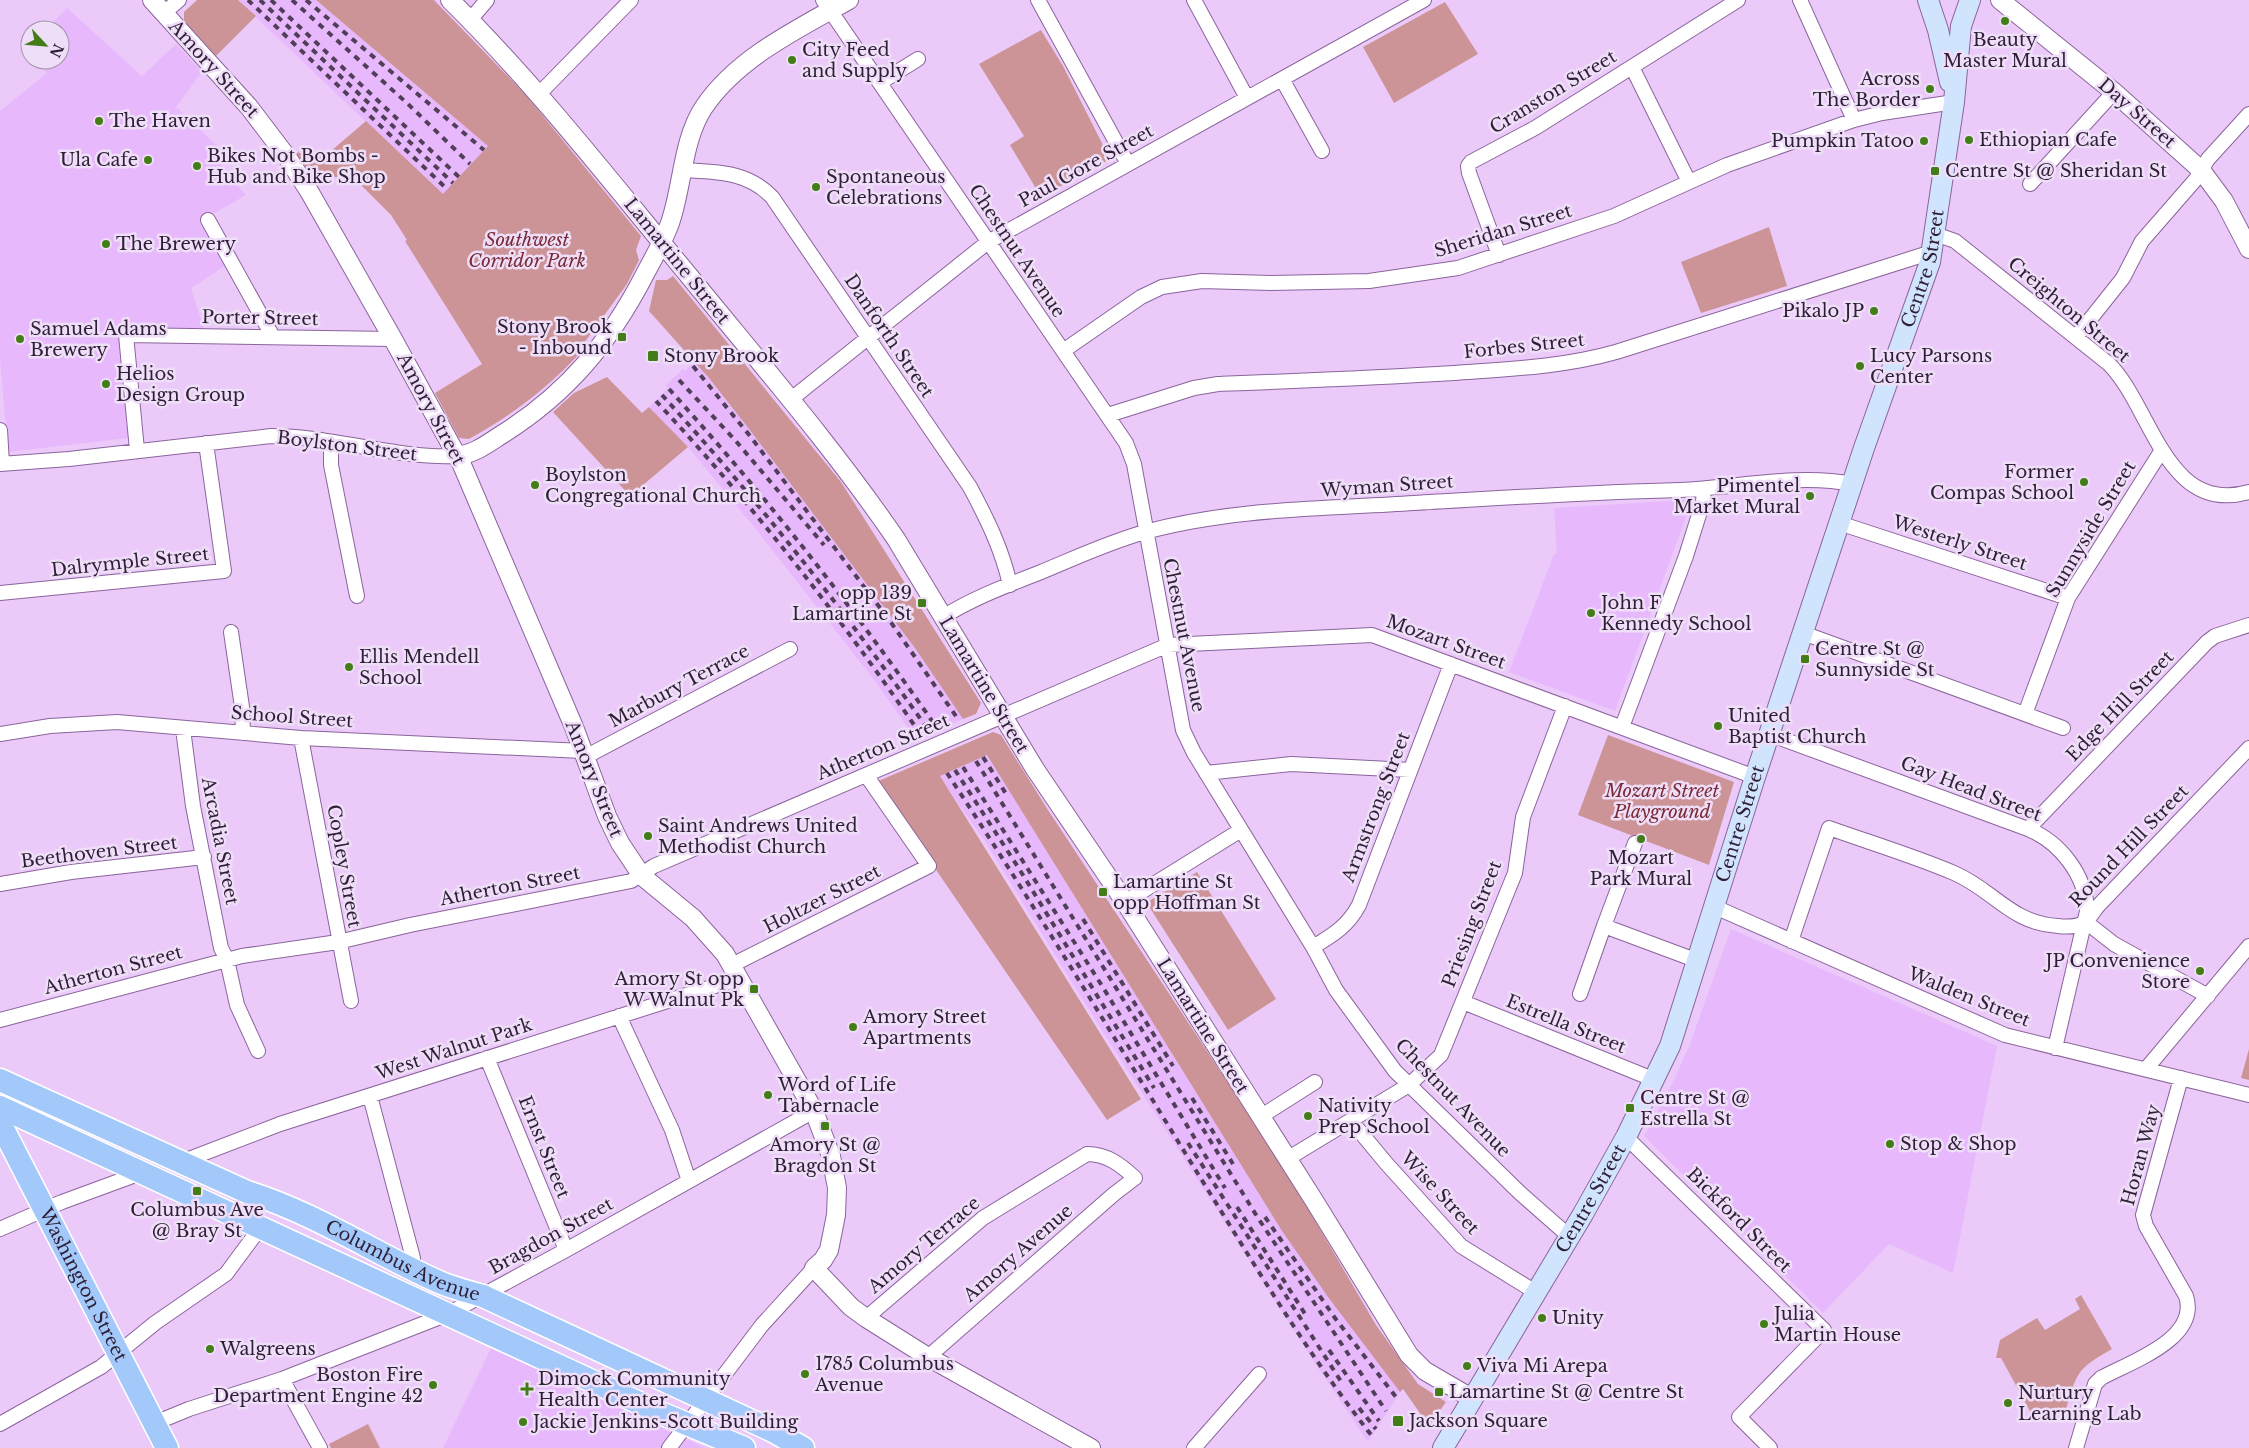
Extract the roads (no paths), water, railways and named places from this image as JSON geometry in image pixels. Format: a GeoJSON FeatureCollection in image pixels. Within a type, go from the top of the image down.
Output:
{"type":"FeatureCollection","features":[{"type":"Feature","properties":{"kind":"main road"},"geometry":{"type":"LineString","coordinates":[[1928,1],[1942,12],[1953,12],[1963,8],[1970,0]]}},
{"type":"Feature","properties":{"kind":"main road","name":"Centre Street"},"geometry":{"type":"LineString","coordinates":[[1443,1448],[1570,1237],[1626,1137],[1655,1080],[1674,1036],[1769,734],[1852,484],[1920,293],[1934,243],[1954,102],[1961,26],[1970,0]]}},
{"type":"Feature","properties":{"kind":"main road","name":"Centre Street"},"geometry":{"type":"LineString","coordinates":[[1928,1],[1944,52],[1954,102]]}},
{"type":"Feature","properties":{"kind":"main road","name":"Columbus Avenue"},"geometry":{"type":"LineString","coordinates":[[0,1080],[248,1192],[282,1203],[351,1236],[441,1283],[483,1296],[773,1431],[803,1448]]}},
{"type":"Feature","properties":{"kind":"main road","name":"Columbus Avenue"},"geometry":{"type":"LineString","coordinates":[[0,1107],[686,1424],[744,1448]]}},
{"type":"Feature","properties":{"kind":"main road","name":"Washington Street"},"geometry":{"type":"LineString","coordinates":[[0,1123],[167,1448]]}},
{"type":"Feature","properties":{"kind":"street","name":"Amory Street"},"geometry":{"type":"LineString","coordinates":[[152,0],[245,103],[287,157],[317,204],[394,339],[457,456],[584,754],[611,826],[642,876],[694,918],[725,954],[814,1111],[831,1156],[837,1188],[836,1214],[829,1250],[823,1260],[814,1268]]}},
{"type":"Feature","properties":{"kind":"street"},"geometry":{"type":"LineString","coordinates":[[164,13],[179,0]]}},
{"type":"Feature","properties":{"kind":"street","name":"Lamartine Street"},"geometry":{"type":"LineString","coordinates":[[450,0],[539,94],[790,400],[870,502],[943,617],[1035,769],[1125,902],[1412,1360],[1473,1399]]}},
{"type":"Feature","properties":{"kind":"street"},"geometry":{"type":"LineString","coordinates":[[470,20],[488,0]]}},
{"type":"Feature","properties":{"kind":"street"},"geometry":{"type":"LineString","coordinates":[[539,94],[631,0]]}},
{"type":"Feature","properties":{"kind":"street","name":"Boylston Street"},"geometry":{"type":"LineString","coordinates":[[1,464],[280,436],[430,456],[457,456],[473,452],[522,422],[548,401],[581,369],[601,346],[623,315],[671,219],[700,113],[722,87],[760,53],[827,5],[849,0]]}},
{"type":"Feature","properties":{"kind":"street"},"geometry":{"type":"LineString","coordinates":[[1038,0],[1128,164]]}},
{"type":"Feature","properties":{"kind":"street"},"geometry":{"type":"LineString","coordinates":[[1194,0],[1247,98]]}},
{"type":"Feature","properties":{"kind":"street","name":"Paul Gore Street"},"geometry":{"type":"LineString","coordinates":[[790,400],[988,242],[1424,0]]}},
{"type":"Feature","properties":{"kind":"street","name":"Cranston Street"},"geometry":{"type":"LineString","coordinates":[[1498,255],[1469,173],[1468,166],[1471,162],[1535,128],[1738,0]]}},
{"type":"Feature","properties":{"kind":"street"},"geometry":{"type":"LineString","coordinates":[[1800,0],[1854,120]]}},
{"type":"Feature","properties":{"kind":"street","name":"Day Street"},"geometry":{"type":"LineString","coordinates":[[2000,0],[2114,92],[2201,170],[2224,201],[2249,249]]}},
{"type":"Feature","properties":{"kind":"street","name":"Chestnut Avenue"},"geometry":{"type":"LineString","coordinates":[[827,5],[1108,415],[1133,458],[1183,730],[1206,773],[1313,947],[1336,990],[1395,1071],[1524,1198],[1570,1237]]}},
{"type":"Feature","properties":{"kind":"street"},"geometry":{"type":"LineString","coordinates":[[881,82],[918,59]]}},
{"type":"Feature","properties":{"kind":"street"},"geometry":{"type":"LineString","coordinates":[[1632,67],[1689,182]]}},
{"type":"Feature","properties":{"kind":"street"},"geometry":{"type":"LineString","coordinates":[[1282,78],[1322,151]]}},
{"type":"Feature","properties":{"kind":"street"},"geometry":{"type":"LineString","coordinates":[[2030,184],[2114,92]]}},
{"type":"Feature","properties":{"kind":"street","name":"Sheridan Street"},"geometry":{"type":"LineString","coordinates":[[1063,351],[1141,297],[1170,285],[1202,281],[1281,283],[1369,281],[1448,270],[1614,216],[1740,159],[1854,120],[1882,113],[1954,102]]}},
{"type":"Feature","properties":{"kind":"street"},"geometry":{"type":"LineString","coordinates":[[2076,337],[2123,278],[2142,241],[2196,179],[2208,159],[2249,114]]}},
{"type":"Feature","properties":{"kind":"street","name":"Danforth Street"},"geometry":{"type":"LineString","coordinates":[[683,170],[739,175],[767,191],[970,488],[992,528],[1004,559],[1010,585]]}},
{"type":"Feature","properties":{"kind":"street"},"geometry":{"type":"LineString","coordinates":[[208,220],[273,337]]}},
{"type":"Feature","properties":{"kind":"street","name":"Creighton Street"},"geometry":{"type":"LineString","coordinates":[[1934,243],[1955,241],[2102,357],[2120,375],[2162,450],[2176,471],[2197,488],[2223,495],[2249,492]]}},
{"type":"Feature","properties":{"kind":"street","name":"Forbes Street"},"geometry":{"type":"LineString","coordinates":[[1108,415],[1194,388],[1218,384],[1376,378],[1520,369],[1577,361],[1616,352],[1934,243]]}},
{"type":"Feature","properties":{"kind":"street","name":"Porter Street"},"geometry":{"type":"LineString","coordinates":[[137,450],[126,335],[394,339]]}},
{"type":"Feature","properties":{"kind":"street"},"geometry":{"type":"LineString","coordinates":[[0,430],[1,464]]}},
{"type":"Feature","properties":{"kind":"street"},"geometry":{"type":"LineString","coordinates":[[331,442],[331,465],[357,596]]}},
{"type":"Feature","properties":{"kind":"street","name":"Dalrymple Street"},"geometry":{"type":"LineString","coordinates":[[0,593],[224,571],[206,443]]}},
{"type":"Feature","properties":{"kind":"street","name":"Sunnyside Street"},"geometry":{"type":"LineString","coordinates":[[2025,714],[2068,598],[2162,450]]}},
{"type":"Feature","properties":{"kind":"street","name":"Wyman Street"},"geometry":{"type":"LineString","coordinates":[[943,617],[1010,585],[1118,541],[1146,532],[1247,513],[1574,493],[1704,489],[1795,481],[1837,480],[1852,484]]}},
{"type":"Feature","properties":{"kind":"street"},"geometry":{"type":"LineString","coordinates":[[1622,727],[1686,556],[1703,502],[1704,489]]}},
{"type":"Feature","properties":{"kind":"street","name":"Westerly Street"},"geometry":{"type":"LineString","coordinates":[[1839,523],[2068,598]]}},
{"type":"Feature","properties":{"kind":"street","name":"Edge Hill Street"},"geometry":{"type":"LineString","coordinates":[[2028,828],[2207,642],[2215,636],[2249,625]]}},
{"type":"Feature","properties":{"kind":"street"},"geometry":{"type":"LineString","coordinates":[[231,632],[242,707],[243,733]]}},
{"type":"Feature","properties":{"kind":"street"},"geometry":{"type":"LineString","coordinates":[[1803,633],[2063,728]]}},
{"type":"Feature","properties":{"kind":"street","name":"Mozart Street"},"geometry":{"type":"LineString","coordinates":[[1002,715],[1168,645],[1372,635],[1755,777]]}},
{"type":"Feature","properties":{"kind":"street","name":"Marbury Terrace"},"geometry":{"type":"LineString","coordinates":[[584,754],[790,648]]}},
{"type":"Feature","properties":{"kind":"street","name":"Armstrong Street"},"geometry":{"type":"LineString","coordinates":[[1313,947],[1342,930],[1352,919],[1359,906],[1451,664]]}},
{"type":"Feature","properties":{"kind":"street","name":"Priesing Street"},"geometry":{"type":"LineString","coordinates":[[1287,1159],[1352,1122],[1409,1085],[1441,1055],[1515,873],[1523,817],[1565,706]]}},
{"type":"Feature","properties":{"kind":"street","name":"Atherton Street"},"geometry":{"type":"LineString","coordinates":[[0,1020],[227,960],[338,942],[410,925],[622,882],[642,876],[654,866],[1002,715]]}},
{"type":"Feature","properties":{"kind":"street","name":"School Street"},"geometry":{"type":"LineString","coordinates":[[0,734],[50,726],[117,722],[301,738],[584,754]]}},
{"type":"Feature","properties":{"kind":"street","name":"Arcadia Street"},"geometry":{"type":"LineString","coordinates":[[183,729],[193,806],[221,948],[227,960],[237,1005],[258,1051]]}},
{"type":"Feature","properties":{"kind":"street","name":"Gay Head Street"},"geometry":{"type":"LineString","coordinates":[[1769,734],[2028,828],[2054,846],[2076,872],[2086,898],[2086,922]]}},
{"type":"Feature","properties":{"kind":"street","name":"Copley Street"},"geometry":{"type":"LineString","coordinates":[[301,738],[338,942],[351,1001]]}},
{"type":"Feature","properties":{"kind":"street","name":"Round Hill Street"},"geometry":{"type":"LineString","coordinates":[[1791,941],[1829,828],[1961,876],[1982,889],[2010,912],[2023,918],[2058,926],[2071,926],[2086,922],[2098,906],[2249,748]]}},
{"type":"Feature","properties":{"kind":"street"},"geometry":{"type":"LineString","coordinates":[[1206,773],[1290,764],[1410,770]]}},
{"type":"Feature","properties":{"kind":"street","name":"Holtzer Street"},"geometry":{"type":"LineString","coordinates":[[736,972],[929,866],[866,775]]}},
{"type":"Feature","properties":{"kind":"street"},"geometry":{"type":"LineString","coordinates":[[1125,902],[1241,830]]}},
{"type":"Feature","properties":{"kind":"street"},"geometry":{"type":"LineString","coordinates":[[1580,994],[1636,843]]}},
{"type":"Feature","properties":{"kind":"street","name":"Beethoven Street"},"geometry":{"type":"LineString","coordinates":[[0,884],[71,872],[204,857]]}},
{"type":"Feature","properties":{"kind":"street","name":"Walden Street"},"geometry":{"type":"LineString","coordinates":[[1715,907],[1999,1033],[2249,1095]]}},
{"type":"Feature","properties":{"kind":"street"},"geometry":{"type":"LineString","coordinates":[[2055,1048],[2086,922],[2114,944],[2208,996]]}},
{"type":"Feature","properties":{"kind":"street"},"geometry":{"type":"LineString","coordinates":[[1604,926],[1698,961]]}},
{"type":"Feature","properties":{"kind":"street"},"geometry":{"type":"LineString","coordinates":[[2146,1069],[2249,946]]}},
{"type":"Feature","properties":{"kind":"street","name":"West Walnut Park"},"geometry":{"type":"LineString","coordinates":[[181,1162],[280,1124],[619,1016],[736,972]]}},
{"type":"Feature","properties":{"kind":"street","name":"Estrella Street"},"geometry":{"type":"LineString","coordinates":[[1463,1002],[1655,1080]]}},
{"type":"Feature","properties":{"kind":"street"},"geometry":{"type":"LineString","coordinates":[[619,1016],[672,1130],[689,1181]]}},
{"type":"Feature","properties":{"kind":"street","name":"Ernst Street"},"geometry":{"type":"LineString","coordinates":[[486,1058],[566,1250]]}},
{"type":"Feature","properties":{"kind":"street","name":"Horan Way"},"geometry":{"type":"LineString","coordinates":[[2076,1448],[2095,1384],[2101,1378],[2168,1342],[2181,1330],[2187,1318],[2188,1306],[2186,1296],[2144,1222],[2143,1215],[2181,1078]]}},
{"type":"Feature","properties":{"kind":"street"},"geometry":{"type":"LineString","coordinates":[[1260,1117],[1315,1082]]}},
{"type":"Feature","properties":{"kind":"street"},"geometry":{"type":"LineString","coordinates":[[370,1096],[413,1258],[409,1267]]}},
{"type":"Feature","properties":{"kind":"street","name":"Bragdon Street"},"geometry":{"type":"LineString","coordinates":[[155,1423],[189,1409],[282,1379],[448,1314],[814,1111]]}},
{"type":"Feature","properties":{"kind":"street","name":"Wise Street"},"geometry":{"type":"LineString","coordinates":[[1352,1122],[1386,1163],[1462,1246],[1536,1293]]}},
{"type":"Feature","properties":{"kind":"street","name":"Bickford Street"},"geometry":{"type":"LineString","coordinates":[[1626,1137],[1824,1330],[1739,1417],[1770,1448]]}},
{"type":"Feature","properties":{"kind":"street","name":"Amory Terrace"},"geometry":{"type":"LineString","coordinates":[[866,1318],[983,1218],[1087,1154],[1099,1154],[1109,1158],[1125,1168],[1135,1178]]}},
{"type":"Feature","properties":{"kind":"street"},"geometry":{"type":"LineString","coordinates":[[0,1230],[44,1210],[130,1177],[138,1171]]}},
{"type":"Feature","properties":{"kind":"street","name":"Amory Avenue"},"geometry":{"type":"LineString","coordinates":[[928,1357],[1114,1194],[1135,1178]]}},
{"type":"Feature","properties":{"kind":"street"},"geometry":{"type":"LineString","coordinates":[[0,1424],[101,1367],[155,1324],[226,1274],[260,1228]]}},
{"type":"Feature","properties":{"kind":"street"},"geometry":{"type":"LineString","coordinates":[[669,1448],[762,1325],[814,1268],[851,1308],[866,1318],[928,1357],[1091,1448]]}},
{"type":"Feature","properties":{"kind":"street"},"geometry":{"type":"LineString","coordinates":[[1194,1448],[1259,1374]]}},
{"type":"Feature","properties":{"kind":"street"},"geometry":{"type":"LineString","coordinates":[[282,1379],[320,1448]]}},
{"type":"Feature","properties":{"kind":"railway"},"geometry":{"type":"LineString","coordinates":[[248,0],[447,189]]}},
{"type":"Feature","properties":{"kind":"railway"},"geometry":{"type":"LineString","coordinates":[[260,0],[453,183]]}},
{"type":"Feature","properties":{"kind":"railway"},"geometry":{"type":"LineString","coordinates":[[271,0],[459,177]]}},
{"type":"Feature","properties":{"kind":"railway"},"geometry":{"type":"LineString","coordinates":[[292,0],[408,104],[470,164]]}},
{"type":"Feature","properties":{"kind":"railway"},"geometry":{"type":"LineString","coordinates":[[306,0],[484,150]]}},
{"type":"Feature","properties":{"kind":"railway"},"geometry":{"type":"LineString","coordinates":[[693,366],[750,436],[890,621],[958,719]]}},
{"type":"Feature","properties":{"kind":"railway"},"geometry":{"type":"LineString","coordinates":[[679,380],[735,440],[824,545]]}},
{"type":"Feature","properties":{"kind":"railway"},"geometry":{"type":"LineString","coordinates":[[669,389],[705,429],[809,554],[937,728]]}},
{"type":"Feature","properties":{"kind":"railway"},"geometry":{"type":"LineString","coordinates":[[662,395],[733,476],[801,559],[929,731]]}},
{"type":"Feature","properties":{"kind":"railway"},"geometry":{"type":"LineString","coordinates":[[656,401],[692,440],[795,563],[828,605],[921,735]]}},
{"type":"Feature","properties":{"kind":"railway"},"geometry":{"type":"LineString","coordinates":[[983,757],[1008,797]]}},
{"type":"Feature","properties":{"kind":"railway"},"geometry":{"type":"LineString","coordinates":[[976,761],[1258,1218],[1386,1411]]}},
{"type":"Feature","properties":{"kind":"railway"},"geometry":{"type":"LineString","coordinates":[[963,767],[1104,989],[1225,1188]]}},
{"type":"Feature","properties":{"kind":"railway"},"geometry":{"type":"LineString","coordinates":[[955,770],[1018,867],[1154,1088]]}},
{"type":"Feature","properties":{"kind":"railway"},"geometry":{"type":"LineString","coordinates":[[947,773],[1042,920],[1280,1305],[1324,1371],[1372,1436]]}},
{"type":"Feature","properties":{"kind":"railway"},"geometry":{"type":"LineString","coordinates":[[1083,919],[1173,1066]]}},
{"type":"Feature","properties":{"kind":"railway"},"geometry":{"type":"LineString","coordinates":[[1192,1098],[1233,1164]]}},
{"type":"Feature","properties":{"kind":"railway"},"geometry":{"type":"LineString","coordinates":[[1188,1143],[1342,1383]]}},
{"type":"Feature","properties":{"kind":"railway"},"geometry":{"type":"LineString","coordinates":[[1237,1207],[1307,1317]]}},
{"type":"Feature","properties":{"kind":"railway"},"geometry":{"type":"LineString","coordinates":[[1265,1217],[1335,1318],[1396,1397]]}},
{"type":"Feature","properties":{"kind":"railway"},"geometry":{"type":"LineString","coordinates":[[1329,1350],[1379,1421]]}},
{"type":"Feature","properties":{"kind":"railway"},"geometry":{"type":"LineString","coordinates":[[1359,1408],[1376,1429]]}},
{"type":"Feature","properties":{"kind":"place","name":"Beauty Master Mural"},"geometry":{"type":"Point","coordinates":[2005,21]}},
{"type":"Feature","properties":{"kind":"place","name":"City Feed and Supply"},"geometry":{"type":"Point","coordinates":[792,60]}},
{"type":"Feature","properties":{"kind":"place","name":"Across The Border"},"geometry":{"type":"Point","coordinates":[1930,89]}},
{"type":"Feature","properties":{"kind":"place","name":"The Haven"},"geometry":{"type":"Point","coordinates":[99,121]}},
{"type":"Feature","properties":{"kind":"place","name":"Ethiopian Cafe"},"geometry":{"type":"Point","coordinates":[1969,140]}},
{"type":"Feature","properties":{"kind":"place","name":"Pumpkin Tatoo"},"geometry":{"type":"Point","coordinates":[1924,141]}},
{"type":"Feature","properties":{"kind":"place","name":"Ula Cafe"},"geometry":{"type":"Point","coordinates":[148,160]}},
{"type":"Feature","properties":{"kind":"place","name":"Bikes Not Bombs - Hub and Bike Shop"},"geometry":{"type":"Point","coordinates":[197,166]}},
{"type":"Feature","properties":{"kind":"place","name":"Centre St @ Sheridan St"},"geometry":{"type":"Point","coordinates":[1935,171]}},
{"type":"Feature","properties":{"kind":"place","name":"Spontaneous Celebrations"},"geometry":{"type":"Point","coordinates":[816,187]}},
{"type":"Feature","properties":{"kind":"place","name":"The Brewery"},"geometry":{"type":"Point","coordinates":[106,244]}},
{"type":"Feature","properties":{"kind":"place","name":"Pikalo JP"},"geometry":{"type":"Point","coordinates":[1874,311]}},
{"type":"Feature","properties":{"kind":"place","name":"Stony Brook - Inbound"},"geometry":{"type":"Point","coordinates":[622,337]}},
{"type":"Feature","properties":{"kind":"place","name":"Samuel Adams Brewery"},"geometry":{"type":"Point","coordinates":[20,339]}},
{"type":"Feature","properties":{"kind":"place","name":"Stony Brook"},"geometry":{"type":"Point","coordinates":[653,356]}},
{"type":"Feature","properties":{"kind":"place","name":"Lucy Parsons Center"},"geometry":{"type":"Point","coordinates":[1860,366]}},
{"type":"Feature","properties":{"kind":"place","name":"Helios Design Group"},"geometry":{"type":"Point","coordinates":[106,384]}},
{"type":"Feature","properties":{"kind":"place","name":"Former Compas School"},"geometry":{"type":"Point","coordinates":[2084,482]}},
{"type":"Feature","properties":{"kind":"place","name":"Boylston Congregational Church"},"geometry":{"type":"Point","coordinates":[535,485]}},
{"type":"Feature","properties":{"kind":"place","name":"Pimentel Market Mural"},"geometry":{"type":"Point","coordinates":[1810,496]}},
{"type":"Feature","properties":{"kind":"place","name":"opp 139 Lamartine St"},"geometry":{"type":"Point","coordinates":[922,603]}},
{"type":"Feature","properties":{"kind":"place","name":"John F Kennedy School"},"geometry":{"type":"Point","coordinates":[1591,613]}},
{"type":"Feature","properties":{"kind":"place","name":"Centre St @ Sunnyside St"},"geometry":{"type":"Point","coordinates":[1805,659]}},
{"type":"Feature","properties":{"kind":"place","name":"Ellis Mendell School"},"geometry":{"type":"Point","coordinates":[349,667]}},
{"type":"Feature","properties":{"kind":"place","name":"United Baptist Church"},"geometry":{"type":"Point","coordinates":[1718,726]}},
{"type":"Feature","properties":{"kind":"place","name":"Saint Andrews United Methodist Church"},"geometry":{"type":"Point","coordinates":[648,836]}},
{"type":"Feature","properties":{"kind":"place","name":"Mozart Park Mural"},"geometry":{"type":"Point","coordinates":[1641,839]}},
{"type":"Feature","properties":{"kind":"place","name":"Lamartine St opp Hoffman St"},"geometry":{"type":"Point","coordinates":[1103,892]}},
{"type":"Feature","properties":{"kind":"place","name":"JP Convenience Store"},"geometry":{"type":"Point","coordinates":[2200,971]}},
{"type":"Feature","properties":{"kind":"place","name":"Amory St opp W Walnut Pk"},"geometry":{"type":"Point","coordinates":[754,989]}},
{"type":"Feature","properties":{"kind":"place","name":"Amory Street Apartments"},"geometry":{"type":"Point","coordinates":[853,1027]}},
{"type":"Feature","properties":{"kind":"place","name":"Word of Life Tabernacle"},"geometry":{"type":"Point","coordinates":[768,1095]}},
{"type":"Feature","properties":{"kind":"place","name":"Centre St @ Estrella St"},"geometry":{"type":"Point","coordinates":[1630,1108]}},
{"type":"Feature","properties":{"kind":"place","name":"Nativity Prep School"},"geometry":{"type":"Point","coordinates":[1308,1116]}},
{"type":"Feature","properties":{"kind":"place","name":"Amory St @ Bragdon St"},"geometry":{"type":"Point","coordinates":[825,1126]}},
{"type":"Feature","properties":{"kind":"place","name":"Stop & Shop"},"geometry":{"type":"Point","coordinates":[1890,1144]}},
{"type":"Feature","properties":{"kind":"place","name":"Columbus Ave @ Bray St"},"geometry":{"type":"Point","coordinates":[197,1191]}},
{"type":"Feature","properties":{"kind":"place","name":"Unity"},"geometry":{"type":"Point","coordinates":[1542,1318]}},
{"type":"Feature","properties":{"kind":"place","name":"Julia Martin House"},"geometry":{"type":"Point","coordinates":[1764,1324]}},
{"type":"Feature","properties":{"kind":"place","name":"Walgreens"},"geometry":{"type":"Point","coordinates":[210,1349]}},
{"type":"Feature","properties":{"kind":"place","name":"Viva Mi Arepa"},"geometry":{"type":"Point","coordinates":[1467,1366]}},
{"type":"Feature","properties":{"kind":"place","name":"1785 Columbus Avenue"},"geometry":{"type":"Point","coordinates":[805,1374]}},
{"type":"Feature","properties":{"kind":"place","name":"Boston Fire Department Engine 42"},"geometry":{"type":"Point","coordinates":[433,1385]}},
{"type":"Feature","properties":{"kind":"place","name":"Dimock Community Health Center"},"geometry":{"type":"Point","coordinates":[527,1389]}},
{"type":"Feature","properties":{"kind":"place","name":"Lamartine St @ Centre St"},"geometry":{"type":"Point","coordinates":[1439,1392]}},
{"type":"Feature","properties":{"kind":"place","name":"Nurtury Learning Lab"},"geometry":{"type":"Point","coordinates":[2008,1403]}},
{"type":"Feature","properties":{"kind":"place","name":"Jackson Square"},"geometry":{"type":"Point","coordinates":[1398,1421]}},
{"type":"Feature","properties":{"kind":"place","name":"Jackie Jenkins-Scott Building"},"geometry":{"type":"Point","coordinates":[523,1422]}},
{"type":"Feature","properties":{"kind":"park label","name":"Southwest Corridor Park"},"geometry":{"type":"Point","coordinates":[527,250]}},
{"type":"Feature","properties":{"kind":"park label","name":"Mozart Street Playground"},"geometry":{"type":"Point","coordinates":[1662,801]}}]}
